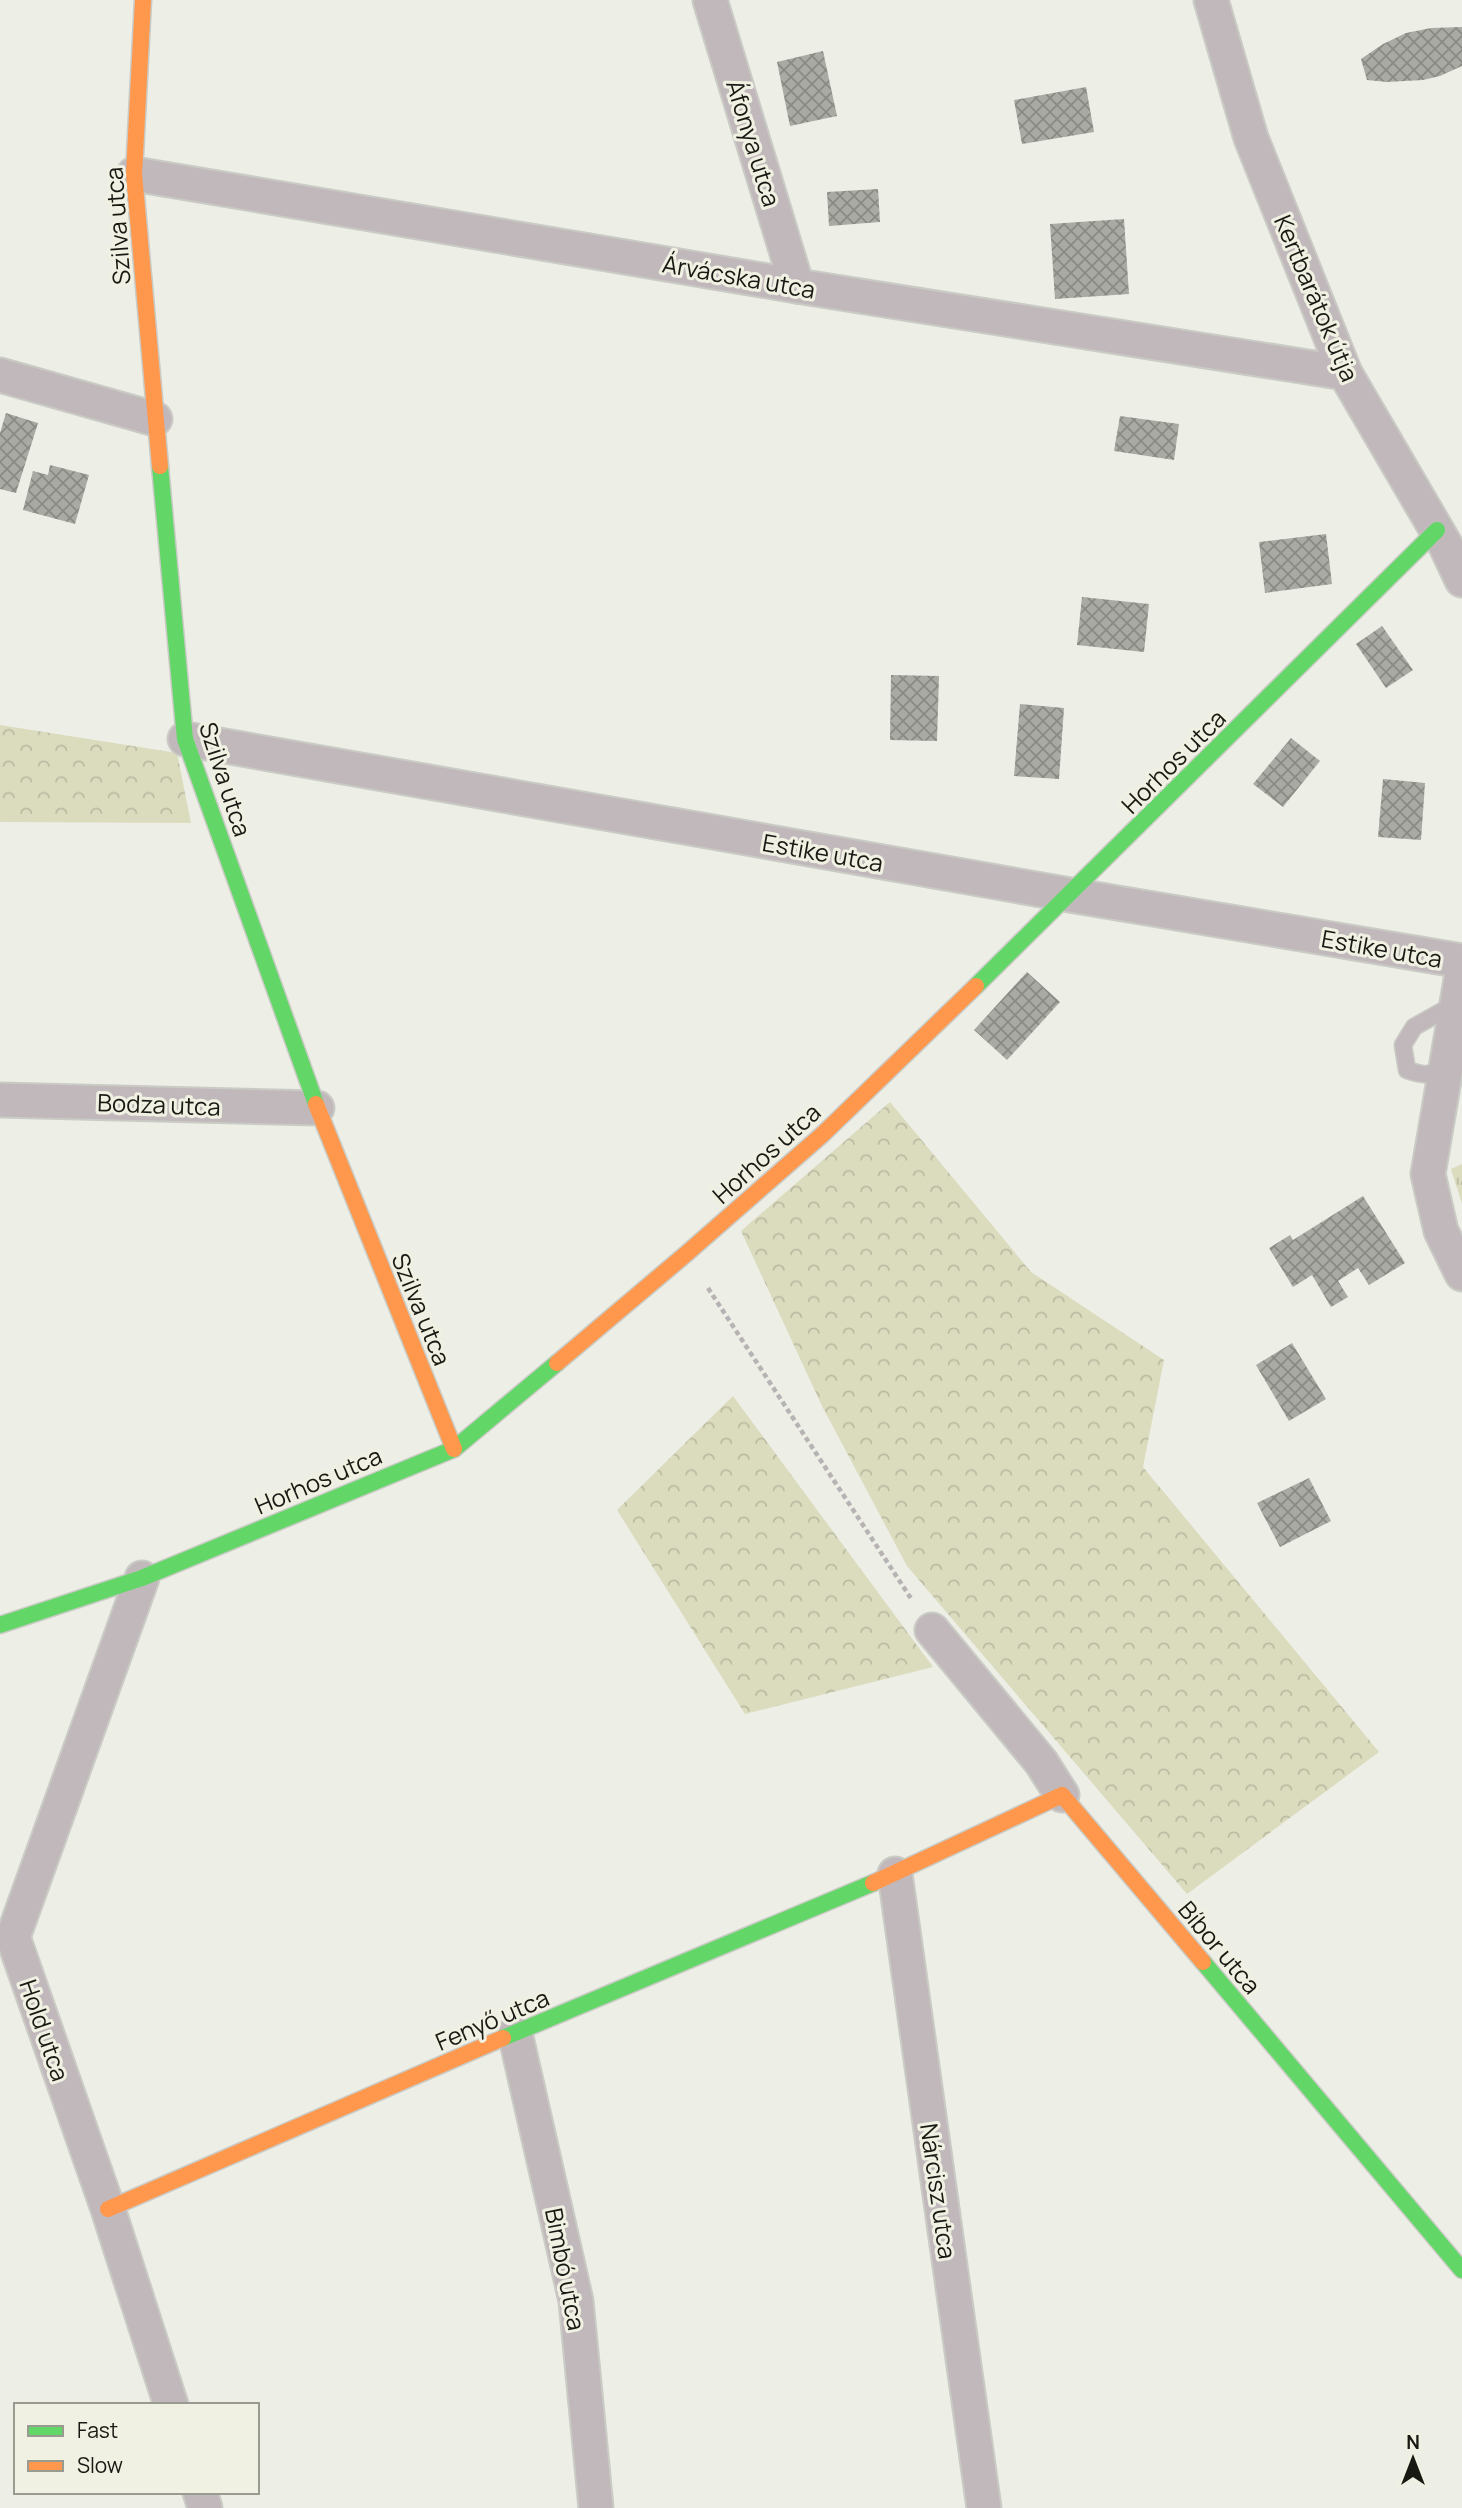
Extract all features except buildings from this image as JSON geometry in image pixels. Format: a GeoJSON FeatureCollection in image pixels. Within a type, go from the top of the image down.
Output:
{"type":"FeatureCollection","features":[{"type":"Feature","properties":{"kind":"street","name":"Szilva utca"},"geometry":{"type":"LineString","coordinates":[[143,0],[134,174],[185,738],[317,1108],[454,1448]]}},
{"type":"Feature","properties":{"kind":"street","name":"Áfonya utca"},"geometry":{"type":"LineString","coordinates":[[710,0],[797,286]]}},
{"type":"Feature","properties":{"kind":"street","name":"Kertbarátok útja"},"geometry":{"type":"LineString","coordinates":[[1211,0],[1251,138],[1345,373],[1448,539],[1462,580]]}},
{"type":"Feature","properties":{"kind":"street","name":"Árvácska utca"},"geometry":{"type":"LineString","coordinates":[[134,174],[797,286],[1345,373]]}},
{"type":"Feature","properties":{"kind":"street"},"geometry":{"type":"LineString","coordinates":[[0,375],[155,419]]}},
{"type":"Feature","properties":{"kind":"street","name":"Horhos utca"},"geometry":{"type":"LineString","coordinates":[[0,1625],[142,1578],[454,1448],[686,1254],[823,1134],[1070,895],[1448,539]]}},
{"type":"Feature","properties":{"kind":"street","name":"Estike utca"},"geometry":{"type":"LineString","coordinates":[[185,738],[1070,895],[1462,961]]}},
{"type":"Feature","properties":{"kind":"street"},"geometry":{"type":"LineString","coordinates":[[1460,988],[1428,1174],[1441,1231],[1462,1274]]}},
{"type":"Feature","properties":{"kind":"street","name":"Bodza utca"},"geometry":{"type":"LineString","coordinates":[[0,1100],[317,1108]]}},
{"type":"Feature","properties":{"kind":"street","name":"Hold utca"},"geometry":{"type":"LineString","coordinates":[[142,1578],[6,1938],[108,2209],[170,2403]]}},
{"type":"Feature","properties":{"kind":"street"},"geometry":{"type":"LineString","coordinates":[[895,1874],[1062,1795],[1041,1762],[932,1630]]}},
{"type":"Feature","properties":{"kind":"street","name":"Bíbor utca"},"geometry":{"type":"LineString","coordinates":[[1062,1795],[1462,2270]]}},
{"type":"Feature","properties":{"kind":"street","name":"Fenyő utca"},"geometry":{"type":"LineString","coordinates":[[108,2209],[515,2033],[895,1874]]}},
{"type":"Feature","properties":{"kind":"street","name":"Nárcisz utca"},"geometry":{"type":"LineString","coordinates":[[895,1874],[984,2508]]}},
{"type":"Feature","properties":{"kind":"street","name":"Bimbó utca"},"geometry":{"type":"LineString","coordinates":[[515,2033],[576,2301],[596,2508]]}},
{"type":"Feature","properties":{"kind":"lane"},"geometry":{"type":"LineString","coordinates":[[1448,1057],[1436,1072],[1426,1076],[1407,1070],[1403,1045],[1414,1027],[1460,988]]}},
{"type":"Feature","properties":{"kind":"path"},"geometry":{"type":"LineString","coordinates":[[686,1254],[932,1630]]}},
{"type":"Feature","properties":{"kind":"green space"},"geometry":{"type":"Polygon","coordinates":[[[0,725],[177,753],[191,823],[0,822],[0,725]]]}},
{"type":"Feature","properties":{"kind":"green space"},"geometry":{"type":"Polygon","coordinates":[[[890,1102],[1031,1272],[1164,1360],[1143,1467],[1379,1752],[1187,1894],[907,1566],[822,1406],[741,1231],[890,1102]]]}},
{"type":"Feature","properties":{"kind":"green space"},"geometry":{"type":"Polygon","coordinates":[[[1462,1164],[1462,1204],[1451,1169],[1462,1164]]]}},
{"type":"Feature","properties":{"kind":"green space"},"geometry":{"type":"Polygon","coordinates":[[[733,1396],[933,1667],[745,1714],[617,1510],[733,1396]]]}},
{"type":"Feature","properties":{"kind":"traffic: fast"},"geometry":{"type":"LineString","coordinates":[[160,466],[185,739],[316,1104]]}},
{"type":"Feature","properties":{"kind":"traffic: fast"},"geometry":{"type":"LineString","coordinates":[[976,986],[1437,530]]}},
{"type":"Feature","properties":{"kind":"traffic: fast"},"geometry":{"type":"LineString","coordinates":[[0,1625],[142,1578],[454,1449],[557,1363]]}},
{"type":"Feature","properties":{"kind":"traffic: fast"},"geometry":{"type":"LineString","coordinates":[[503,2038],[873,1883]]}},
{"type":"Feature","properties":{"kind":"traffic: fast"},"geometry":{"type":"LineString","coordinates":[[1203,1962],[1462,2270]]}},
{"type":"Feature","properties":{"kind":"traffic: slow"},"geometry":{"type":"LineString","coordinates":[[143,0],[134,174],[160,466]]}},
{"type":"Feature","properties":{"kind":"traffic: slow"},"geometry":{"type":"LineString","coordinates":[[557,1363],[823,1134],[976,986]]}},
{"type":"Feature","properties":{"kind":"traffic: slow"},"geometry":{"type":"LineString","coordinates":[[316,1104],[454,1449]]}},
{"type":"Feature","properties":{"kind":"traffic: slow"},"geometry":{"type":"LineString","coordinates":[[873,1883],[1062,1795],[1203,1962]]}},
{"type":"Feature","properties":{"kind":"traffic: slow"},"geometry":{"type":"LineString","coordinates":[[108,2209],[503,2038]]}}]}
